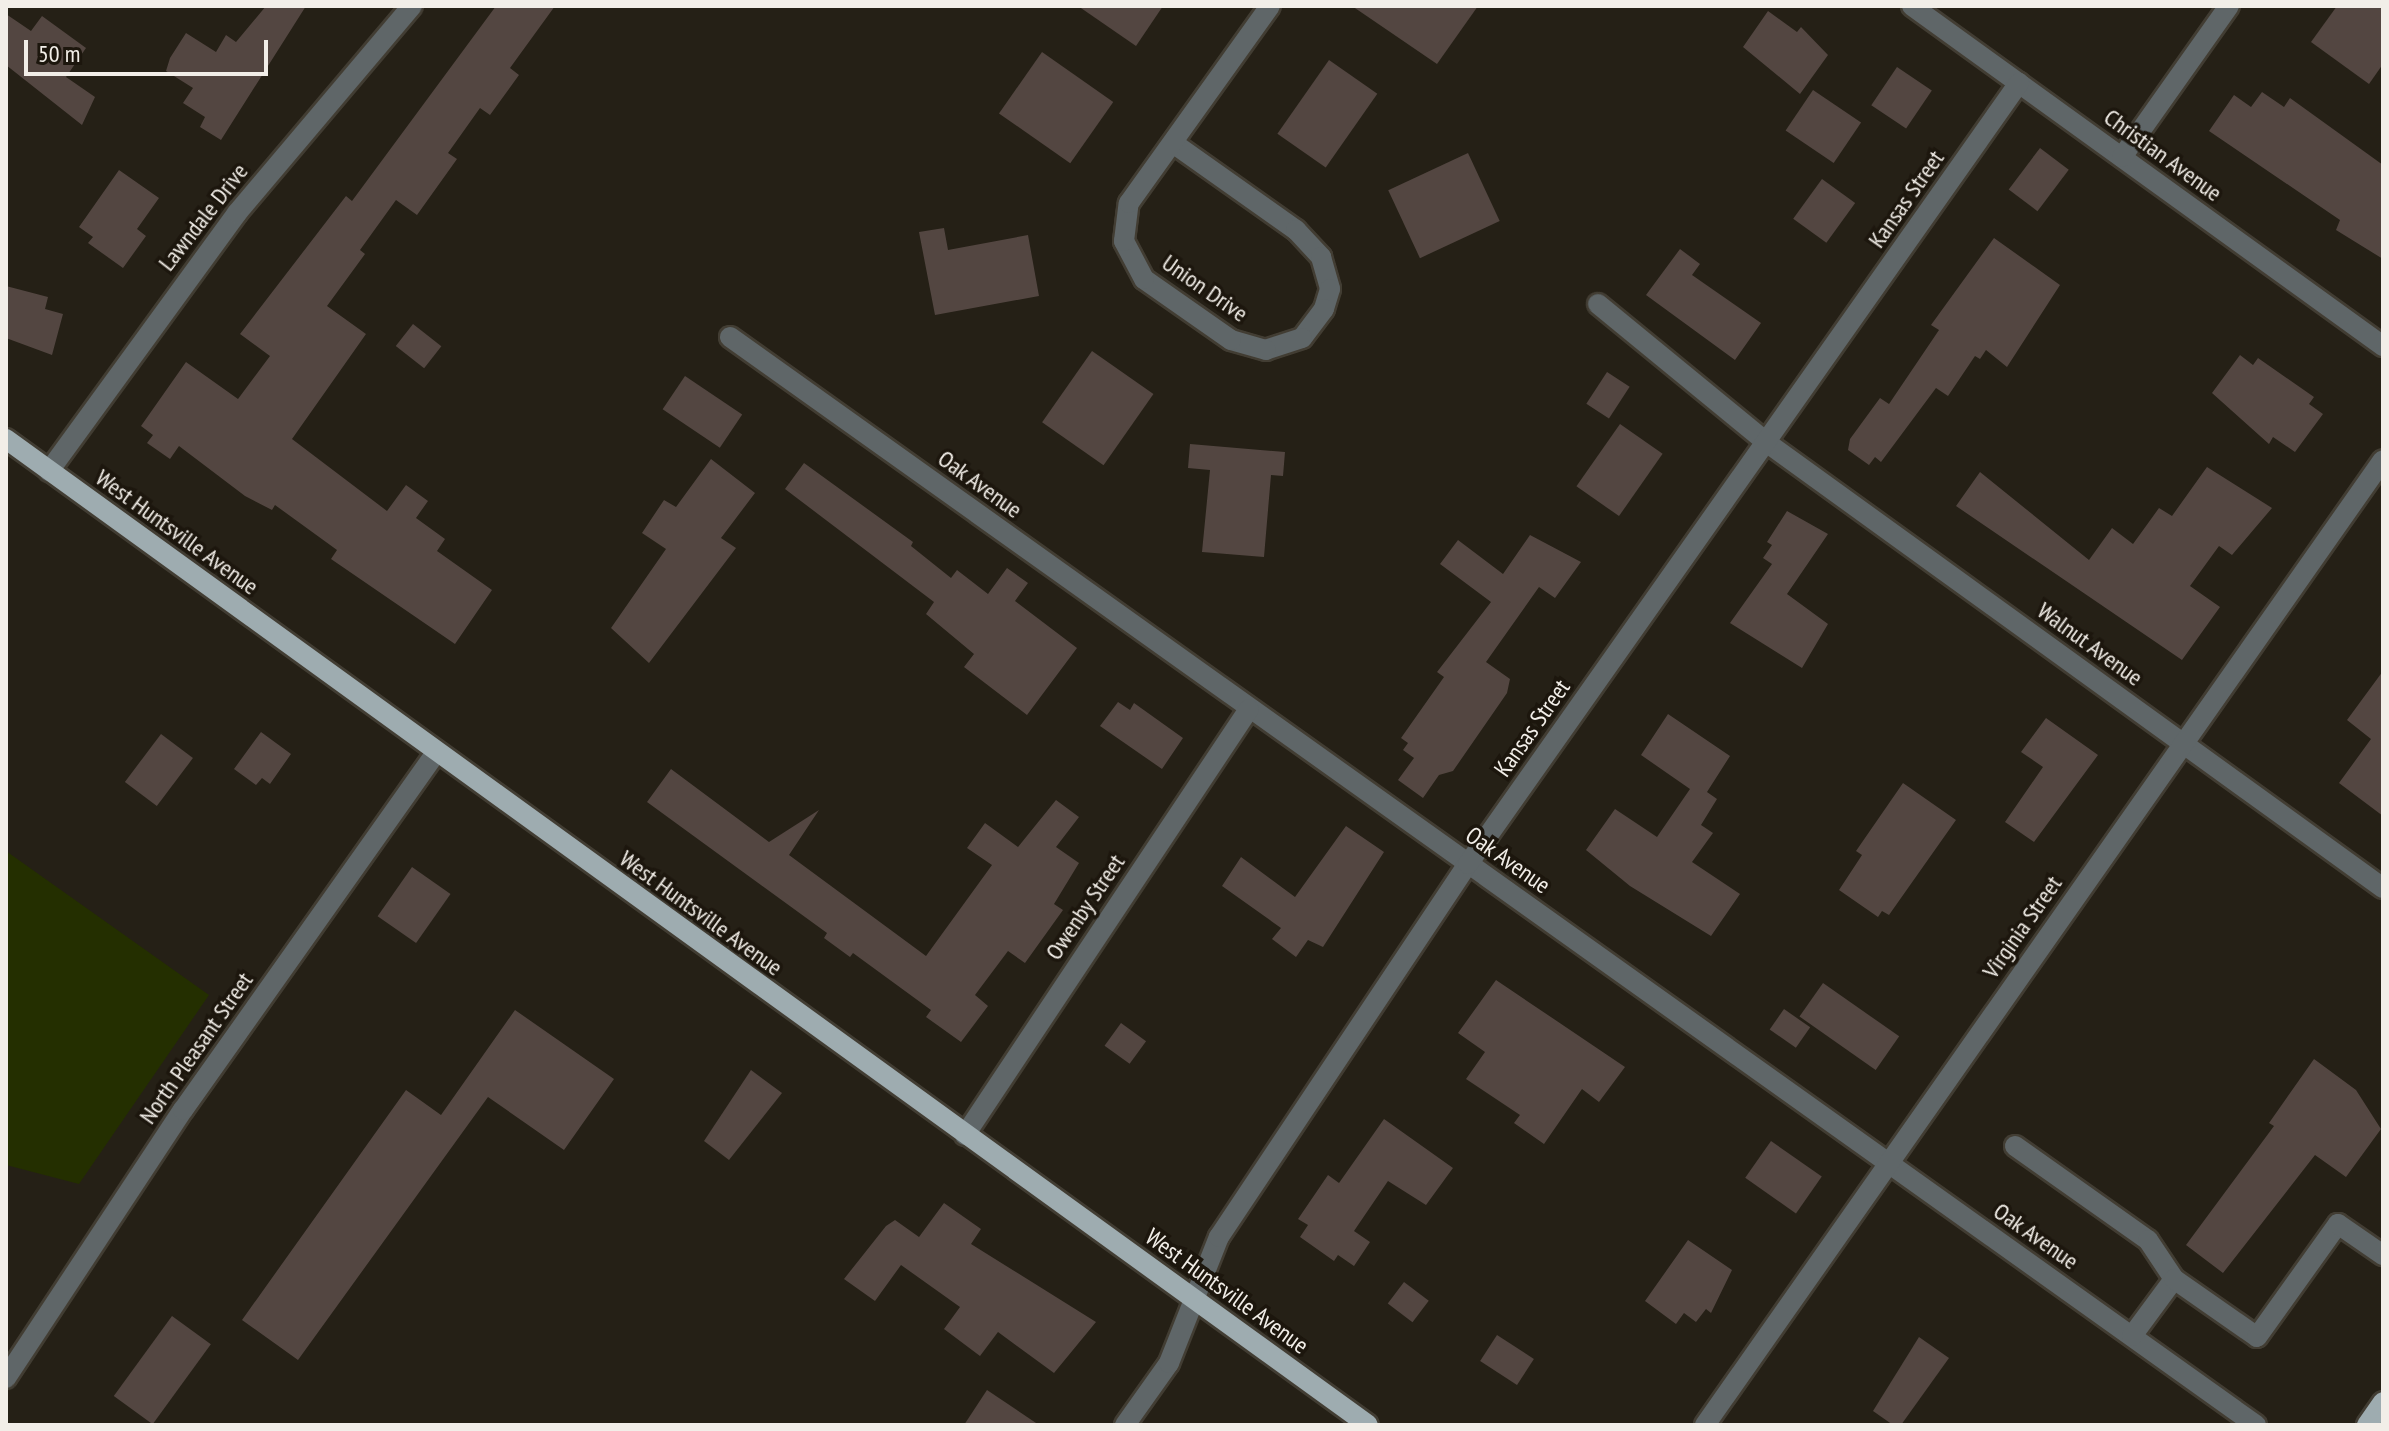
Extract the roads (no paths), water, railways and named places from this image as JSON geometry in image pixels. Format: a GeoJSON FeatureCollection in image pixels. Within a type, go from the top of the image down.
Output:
{"type":"FeatureCollection","features":[{"type":"Feature","properties":{"kind":"main road","name":"West Huntsville Avenue"},"geometry":{"type":"LineString","coordinates":[[6,439],[1368,1425]]}},
{"type":"Feature","properties":{"kind":"main road"},"geometry":{"type":"LineString","coordinates":[[2367,1425],[2383,1402]]}},
{"type":"Feature","properties":{"kind":"street","name":"Lawndale Drive"},"geometry":{"type":"LineString","coordinates":[[49,471],[237,213],[412,6]]}},
{"type":"Feature","properties":{"kind":"street","name":"Union Drive"},"geometry":{"type":"LineString","coordinates":[[1173,143],[1296,230],[1321,257],[1330,289],[1324,309],[1302,338],[1266,350],[1231,340],[1137,270],[1124,241],[1124,212],[1270,6]]}},
{"type":"Feature","properties":{"kind":"street","name":"Christian Avenue"},"geometry":{"type":"LineString","coordinates":[[1912,6],[2383,346]]}},
{"type":"Feature","properties":{"kind":"street"},"geometry":{"type":"LineString","coordinates":[[2122,157],[2229,6]]}},
{"type":"Feature","properties":{"kind":"street","name":"Kansas Street"},"geometry":{"type":"LineString","coordinates":[[1125,1425],[1169,1363],[1219,1237],[1468,864],[2019,83]]}},
{"type":"Feature","properties":{"kind":"street","name":"Walnut Avenue"},"geometry":{"type":"LineString","coordinates":[[1598,304],[1766,442],[2383,888]]}},
{"type":"Feature","properties":{"kind":"street","name":"Oak Avenue"},"geometry":{"type":"LineString","coordinates":[[730,337],[2256,1425]]}},
{"type":"Feature","properties":{"kind":"street","name":"Virginia Street"},"geometry":{"type":"LineString","coordinates":[[1705,1425],[2383,460]]}},
{"type":"Feature","properties":{"kind":"street","name":"Owenby Street"},"geometry":{"type":"LineString","coordinates":[[965,1135],[1249,709]]}},
{"type":"Feature","properties":{"kind":"street","name":"North Pleasant Street"},"geometry":{"type":"LineString","coordinates":[[6,1378],[183,1110],[436,753]]}},
{"type":"Feature","properties":{"kind":"street"},"geometry":{"type":"LineString","coordinates":[[2015,1146],[2148,1240],[2174,1279],[2257,1337],[2338,1224],[2383,1255]]}},
{"type":"Feature","properties":{"kind":"street"},"geometry":{"type":"LineString","coordinates":[[2132,1336],[2174,1279]]}}]}
